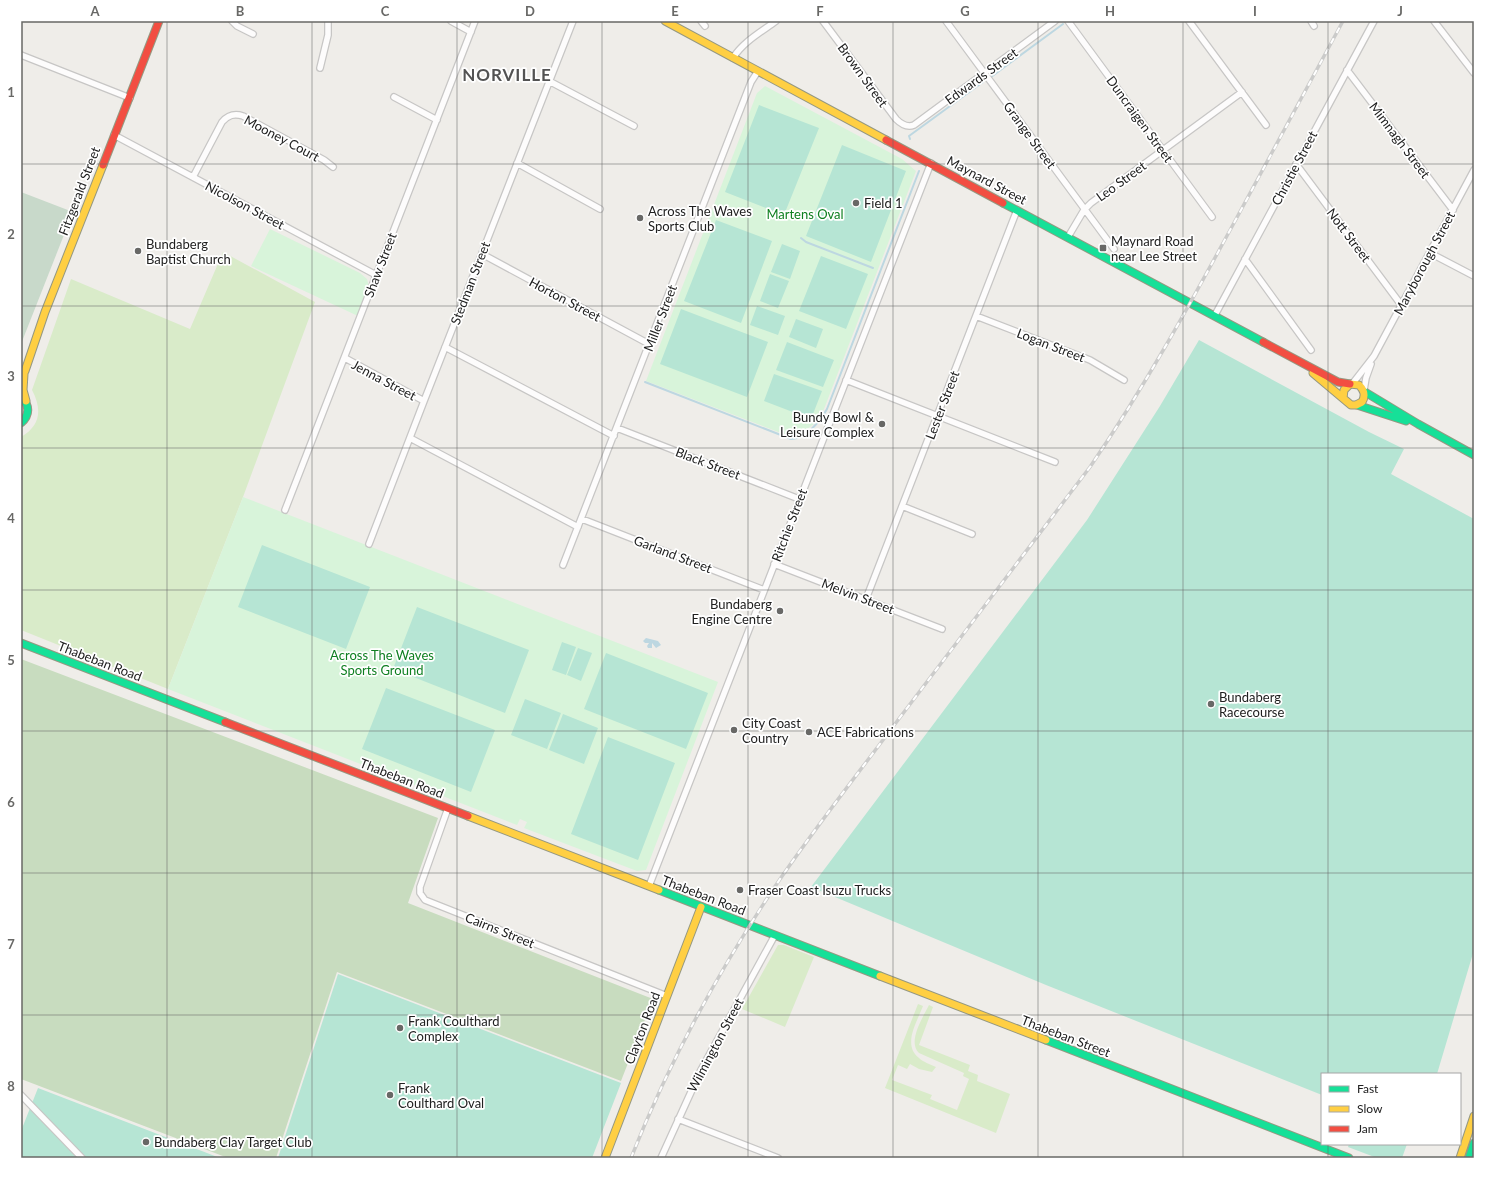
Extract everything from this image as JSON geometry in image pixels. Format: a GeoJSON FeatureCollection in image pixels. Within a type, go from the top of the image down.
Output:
{"type":"FeatureCollection","features":[{"type":"Feature","properties":{"kind":"street","name":"Fitzgerald Street"},"geometry":{"type":"LineString","coordinates":[[21,423],[25,420],[28,413],[28,409],[23,399],[23,374],[45,312],[159,21]]}},
{"type":"Feature","properties":{"kind":"street"},"geometry":{"type":"LineString","coordinates":[[232,21],[237,26],[253,34]]}},
{"type":"Feature","properties":{"kind":"street"},"geometry":{"type":"LineString","coordinates":[[320,68],[328,35],[328,21]]}},
{"type":"Feature","properties":{"kind":"street"},"geometry":{"type":"LineString","coordinates":[[451,21],[471,32]]}},
{"type":"Feature","properties":{"kind":"street","name":"Shaw Street"},"geometry":{"type":"LineString","coordinates":[[285,510],[475,21]]}},
{"type":"Feature","properties":{"kind":"street","name":"Stedman Street"},"geometry":{"type":"LineString","coordinates":[[369,544],[573,21]]}},
{"type":"Feature","properties":{"kind":"street","name":"Maynard Street"},"geometry":{"type":"LineString","coordinates":[[665,21],[1338,382],[1351,384]]}},
{"type":"Feature","properties":{"kind":"street"},"geometry":{"type":"LineString","coordinates":[[733,58],[744,44],[776,21]]}},
{"type":"Feature","properties":{"kind":"street","name":"Brown Street"},"geometry":{"type":"LineString","coordinates":[[823,21],[896,120],[905,126]]}},
{"type":"Feature","properties":{"kind":"street","name":"Grange Street"},"geometry":{"type":"LineString","coordinates":[[946,21],[1114,249]]}},
{"type":"Feature","properties":{"kind":"street","name":"Edwards Street"},"geometry":{"type":"LineString","coordinates":[[905,126],[914,125],[1056,21]]}},
{"type":"Feature","properties":{"kind":"street","name":"Duncraigen Street"},"geometry":{"type":"LineString","coordinates":[[1068,21],[1212,217]]}},
{"type":"Feature","properties":{"kind":"street"},"geometry":{"type":"LineString","coordinates":[[1189,21],[1266,125]]}},
{"type":"Feature","properties":{"kind":"street","name":"Christie Street"},"geometry":{"type":"LineString","coordinates":[[1214,315],[1374,21]]}},
{"type":"Feature","properties":{"kind":"street"},"geometry":{"type":"LineString","coordinates":[[1434,21],[1474,73]]}},
{"type":"Feature","properties":{"kind":"street"},"geometry":{"type":"LineString","coordinates":[[21,56],[130,98]]}},
{"type":"Feature","properties":{"kind":"street","name":"Mimnagh Street"},"geometry":{"type":"LineString","coordinates":[[1347,70],[1453,210]]}},
{"type":"Feature","properties":{"kind":"street","name":"Miller Street"},"geometry":{"type":"LineString","coordinates":[[563,565],[751,82],[758,71]]}},
{"type":"Feature","properties":{"kind":"street"},"geometry":{"type":"LineString","coordinates":[[549,81],[634,126]]}},
{"type":"Feature","properties":{"kind":"street","name":"Leo Street"},"geometry":{"type":"LineString","coordinates":[[1068,237],[1084,210],[1091,203],[1242,92]]}},
{"type":"Feature","properties":{"kind":"street"},"geometry":{"type":"LineString","coordinates":[[394,97],[437,120]]}},
{"type":"Feature","properties":{"kind":"street","name":"Mooney Court"},"geometry":{"type":"LineString","coordinates":[[193,177],[222,122],[225,118],[234,114],[243,116],[324,160],[333,167]]}},
{"type":"Feature","properties":{"kind":"street","name":"Nicolson Street"},"geometry":{"type":"LineString","coordinates":[[114,135],[376,275]]}},
{"type":"Feature","properties":{"kind":"street"},"geometry":{"type":"LineString","coordinates":[[517,163],[600,209]]}},
{"type":"Feature","properties":{"kind":"street","name":"Ritchie Street"},"geometry":{"type":"LineString","coordinates":[[649,886],[799,498],[931,163]]}},
{"type":"Feature","properties":{"kind":"street","name":"Nott Street"},"geometry":{"type":"LineString","coordinates":[[1296,164],[1402,306]]}},
{"type":"Feature","properties":{"kind":"street","name":"Maryborough Street"},"geometry":{"type":"LineString","coordinates":[[1365,391],[1366,378],[1374,356],[1474,170]]}},
{"type":"Feature","properties":{"kind":"street","name":"Lester Street"},"geometry":{"type":"LineString","coordinates":[[866,599],[1017,210]]}},
{"type":"Feature","properties":{"kind":"street"},"geometry":{"type":"LineString","coordinates":[[1430,253],[1474,276]]}},
{"type":"Feature","properties":{"kind":"street","name":"Horton Street"},"geometry":{"type":"LineString","coordinates":[[482,254],[649,344]]}},
{"type":"Feature","properties":{"kind":"street"},"geometry":{"type":"LineString","coordinates":[[1245,259],[1310,350]]}},
{"type":"Feature","properties":{"kind":"street","name":"Logan Street"},"geometry":{"type":"LineString","coordinates":[[976,316],[1090,360],[1124,380]]}},
{"type":"Feature","properties":{"kind":"street"},"geometry":{"type":"LineString","coordinates":[[445,347],[614,436]]}},
{"type":"Feature","properties":{"kind":"street","name":"Maryborough Street"},"geometry":{"type":"LineString","coordinates":[[1351,384],[1374,356]]}},
{"type":"Feature","properties":{"kind":"street","name":"Jenna Street"},"geometry":{"type":"LineString","coordinates":[[344,358],[424,401]]}},
{"type":"Feature","properties":{"kind":"street","name":"Maynard Street"},"geometry":{"type":"LineString","coordinates":[[1297,360],[1343,398]]}},
{"type":"Feature","properties":{"kind":"street"},"geometry":{"type":"LineString","coordinates":[[846,380],[1055,462]]}},
{"type":"Feature","properties":{"kind":"street"},"geometry":{"type":"LineString","coordinates":[[1418,424],[1357,405],[1348,404],[1343,398],[1344,390],[1351,384],[1359,385],[1365,391],[1418,424],[1474,455]]}},
{"type":"Feature","properties":{"kind":"street"},"geometry":{"type":"LineString","coordinates":[[1357,405],[1364,400],[1365,391]]}},
{"type":"Feature","properties":{"kind":"street","name":"Black Street"},"geometry":{"type":"LineString","coordinates":[[616,428],[799,498]]}},
{"type":"Feature","properties":{"kind":"street"},"geometry":{"type":"LineString","coordinates":[[410,438],[578,527]]}},
{"type":"Feature","properties":{"kind":"street"},"geometry":{"type":"LineString","coordinates":[[902,506],[972,534]]}},
{"type":"Feature","properties":{"kind":"street","name":"Garland Street"},"geometry":{"type":"LineString","coordinates":[[582,518],[764,590]]}},
{"type":"Feature","properties":{"kind":"street","name":"Melvin Street"},"geometry":{"type":"LineString","coordinates":[[774,564],[942,629]]}},
{"type":"Feature","properties":{"kind":"street","name":"Thabeban Road"},"geometry":{"type":"LineString","coordinates":[[21,643],[775,935]]}},
{"type":"Feature","properties":{"kind":"street","name":"Cairns Street"},"geometry":{"type":"LineString","coordinates":[[448,808],[420,886],[420,893],[425,900],[667,996]]}},
{"type":"Feature","properties":{"kind":"street","name":"Clayton Road"},"geometry":{"type":"LineString","coordinates":[[605,1158],[701,906]]}},
{"type":"Feature","properties":{"kind":"street","name":"Wilmington Street"},"geometry":{"type":"LineString","coordinates":[[661,1158],[701,1070],[775,935]]}},
{"type":"Feature","properties":{"kind":"street","name":"Thabeban Street"},"geometry":{"type":"LineString","coordinates":[[775,935],[1349,1158]]}},
{"type":"Feature","properties":{"kind":"street"},"geometry":{"type":"LineString","coordinates":[[21,1095],[82,1158]]}},
{"type":"Feature","properties":{"kind":"street"},"geometry":{"type":"LineString","coordinates":[[1460,1158],[1474,1116]]}},
{"type":"Feature","properties":{"kind":"street"},"geometry":{"type":"LineString","coordinates":[[678,1119],[770,1157],[778,1158]]}},
{"type":"Feature","properties":{"kind":"street"},"geometry":{"type":"LineString","coordinates":[[1469,1158],[1474,1143]]}},
{"type":"Feature","properties":{"kind":"green space","name":"Martens Oval"},"geometry":{"type":"Polygon","coordinates":[[[765,86],[902,159],[916,171],[824,409],[815,423],[794,438],[646,381],[757,93],[765,86]]]}},
{"type":"Feature","properties":{"kind":"green space"},"geometry":{"type":"Polygon","coordinates":[[[759,105],[819,128],[784,215],[725,192],[759,105]]]}},
{"type":"Feature","properties":{"kind":"green space","name":"Field 1"},"geometry":{"type":"Polygon","coordinates":[[[842,145],[906,171],[871,262],[806,236],[842,145]]]}},
{"type":"Feature","properties":{"kind":"green space"},"geometry":{"type":"Polygon","coordinates":[[[21,192],[73,212],[21,344],[21,192]]]}},
{"type":"Feature","properties":{"kind":"green space"},"geometry":{"type":"Polygon","coordinates":[[[716,220],[772,241],[741,323],[684,301],[716,220]]]}},
{"type":"Feature","properties":{"kind":"green space"},"geometry":{"type":"Polygon","coordinates":[[[270,229],[360,273],[367,279],[369,287],[358,316],[251,266],[270,229]]]}},
{"type":"Feature","properties":{"kind":"green space"},"geometry":{"type":"Polygon","coordinates":[[[782,244],[800,251],[790,279],[771,272],[782,244]]]}},
{"type":"Feature","properties":{"kind":"green space"},"geometry":{"type":"Polygon","coordinates":[[[223,252],[315,302],[243,497],[168,689],[21,630],[21,437],[33,427],[38,416],[37,404],[32,390],[71,279],[190,329],[223,252]]]}},
{"type":"Feature","properties":{"kind":"green space"},"geometry":{"type":"Polygon","coordinates":[[[821,256],[868,274],[846,329],[799,311],[821,256]]]}},
{"type":"Feature","properties":{"kind":"green space"},"geometry":{"type":"Polygon","coordinates":[[[770,274],[789,281],[778,308],[760,301],[770,274]]]}},
{"type":"Feature","properties":{"kind":"green space"},"geometry":{"type":"Polygon","coordinates":[[[757,306],[785,316],[778,335],[750,325],[757,306]]]}},
{"type":"Feature","properties":{"kind":"green space"},"geometry":{"type":"Polygon","coordinates":[[[681,309],[768,342],[747,397],[660,364],[681,309]]]}},
{"type":"Feature","properties":{"kind":"green space"},"geometry":{"type":"Polygon","coordinates":[[[796,319],[823,329],[816,348],[789,337],[796,319]]]}},
{"type":"Feature","properties":{"kind":"green space","name":"Bundaberg Racecourse"},"geometry":{"type":"Polygon","coordinates":[[[1199,340],[1369,432],[1404,449],[1391,474],[1474,519],[1474,950],[1437,1073],[1321,1073],[1321,1095],[1046,985],[811,887],[1087,520],[1160,406],[1199,340]]]}},
{"type":"Feature","properties":{"kind":"green space"},"geometry":{"type":"Polygon","coordinates":[[[787,342],[834,360],[823,387],[776,370],[787,342]]]}},
{"type":"Feature","properties":{"kind":"green space"},"geometry":{"type":"Polygon","coordinates":[[[774,374],[822,391],[811,419],[764,401],[774,374]]]}},
{"type":"Feature","properties":{"kind":"green space","name":"Across The Waves Sports Ground"},"geometry":{"type":"Polygon","coordinates":[[[243,497],[718,682],[646,870],[637,871],[524,828],[527,822],[520,819],[517,825],[168,689],[243,497]]]}},
{"type":"Feature","properties":{"kind":"green space"},"geometry":{"type":"Polygon","coordinates":[[[262,545],[370,587],[346,649],[238,607],[262,545]]]}},
{"type":"Feature","properties":{"kind":"green space"},"geometry":{"type":"Polygon","coordinates":[[[417,607],[529,650],[505,713],[393,669],[417,607]]]}},
{"type":"Feature","properties":{"kind":"green space"},"geometry":{"type":"Polygon","coordinates":[[[562,642],[576,647],[566,675],[552,670],[562,642]]]}},
{"type":"Feature","properties":{"kind":"green space"},"geometry":{"type":"Polygon","coordinates":[[[578,648],[592,653],[581,681],[567,675],[578,648]]]}},
{"type":"Feature","properties":{"kind":"green space"},"geometry":{"type":"Polygon","coordinates":[[[606,653],[708,693],[686,749],[584,709],[606,653]]]}},
{"type":"Feature","properties":{"kind":"green space"},"geometry":{"type":"Polygon","coordinates":[[[21,659],[438,818],[408,903],[653,999],[621,1081],[337,972],[276,1158],[228,1158],[21,1079],[21,659]]]}},
{"type":"Feature","properties":{"kind":"green space"},"geometry":{"type":"Polygon","coordinates":[[[386,688],[495,730],[471,792],[362,749],[386,688]]]}},
{"type":"Feature","properties":{"kind":"green space"},"geometry":{"type":"Polygon","coordinates":[[[525,699],[561,713],[547,749],[511,735],[525,699]]]}},
{"type":"Feature","properties":{"kind":"green space"},"geometry":{"type":"Polygon","coordinates":[[[563,714],[598,728],[584,764],[549,750],[563,714]]]}},
{"type":"Feature","properties":{"kind":"green space"},"geometry":{"type":"Polygon","coordinates":[[[608,737],[675,763],[638,860],[571,834],[608,737]]]}},
{"type":"Feature","properties":{"kind":"green space"},"geometry":{"type":"Polygon","coordinates":[[[778,945],[784,945],[814,957],[785,1027],[742,1009],[778,945]]]}},
{"type":"Feature","properties":{"kind":"green space","name":"Frank Coulthard Complex"},"geometry":{"type":"Polygon","coordinates":[[[338,974],[621,1083],[592,1158],[278,1158],[338,974]]]}},
{"type":"Feature","properties":{"kind":"green space"},"geometry":{"type":"Polygon","coordinates":[[[918,1004],[923,1006],[912,1033],[912,1047],[914,1053],[921,1059],[936,1067],[932,1072],[919,1069],[910,1064],[907,1069],[898,1065],[892,1080],[932,1095],[930,1099],[957,1110],[969,1079],[963,1076],[964,1073],[919,1053],[916,1048],[915,1036],[917,1029],[929,1005],[933,1007],[919,1045],[970,1065],[968,1071],[978,1075],[977,1081],[1010,1094],[996,1133],[885,1088],[918,1004]]]}},
{"type":"Feature","properties":{"kind":"green space"},"geometry":{"type":"Polygon","coordinates":[[[38,1088],[220,1158],[21,1158],[21,1131],[38,1088]]]}},
{"type":"Feature","properties":{"kind":"green space"},"geometry":{"type":"Polygon","coordinates":[[[1349,1145],[1407,1145],[1402,1158],[1377,1158],[1348,1147],[1349,1145]]]}},
{"type":"Feature","properties":{"kind":"water"},"geometry":{"type":"Polygon","coordinates":[[[646,638],[658,641],[661,645],[656,648],[652,643],[652,648],[648,648],[647,646],[649,643],[645,643],[643,641],[646,638]]]}},
{"type":"Feature","properties":{"kind":"waterway"},"geometry":{"type":"LineString","coordinates":[[991,77],[1063,24]]}},
{"type":"Feature","properties":{"kind":"waterway"},"geometry":{"type":"LineString","coordinates":[[910,139],[909,136],[983,82]]}},
{"type":"Feature","properties":{"kind":"waterway"},"geometry":{"type":"LineString","coordinates":[[645,382],[791,439],[807,433],[817,424],[827,409],[919,171]]}},
{"type":"Feature","properties":{"kind":"waterway"},"geometry":{"type":"LineString","coordinates":[[801,238],[806,242],[873,268]]}},
{"type":"Feature","properties":{"kind":"railway"},"geometry":{"type":"LineString","coordinates":[[631,1158],[662,1087],[696,1017],[715,983],[776,885],[805,843],[1090,467],[1129,407],[1201,284],[1343,21]]}},
{"type":"Feature","properties":{"kind":"traffic: fast"},"geometry":{"type":"LineString","coordinates":[[1003,203],[1263,342]]}},
{"type":"Feature","properties":{"kind":"traffic: fast"},"geometry":{"type":"LineString","coordinates":[[1365,392],[1474,455]]}},
{"type":"Feature","properties":{"kind":"traffic: fast"},"geometry":{"type":"LineString","coordinates":[[21,397],[26,403],[28,410],[26,417],[21,423]]}},
{"type":"Feature","properties":{"kind":"traffic: fast"},"geometry":{"type":"LineString","coordinates":[[1357,405],[1406,421]]}},
{"type":"Feature","properties":{"kind":"traffic: fast"},"geometry":{"type":"LineString","coordinates":[[21,643],[225,722]]}},
{"type":"Feature","properties":{"kind":"traffic: fast"},"geometry":{"type":"LineString","coordinates":[[659,890],[880,976]]}},
{"type":"Feature","properties":{"kind":"traffic: fast"},"geometry":{"type":"LineString","coordinates":[[1046,1040],[1349,1158]]}},
{"type":"Feature","properties":{"kind":"traffic: fast"},"geometry":{"type":"LineString","coordinates":[[1469,1158],[1474,1143]]}},
{"type":"Feature","properties":{"kind":"traffic: slow"},"geometry":{"type":"LineString","coordinates":[[665,21],[886,140]]}},
{"type":"Feature","properties":{"kind":"traffic: slow"},"geometry":{"type":"LineString","coordinates":[[21,377],[25,371],[45,312],[103,165]]}},
{"type":"Feature","properties":{"kind":"traffic: slow"},"geometry":{"type":"LineString","coordinates":[[1313,373],[1351,405],[1356,405],[1362,402],[1364,393],[1359,385],[1350,384],[1344,390],[1343,398]]}},
{"type":"Feature","properties":{"kind":"traffic: slow"},"geometry":{"type":"LineString","coordinates":[[24,374],[23,390],[26,401]]}},
{"type":"Feature","properties":{"kind":"traffic: slow"},"geometry":{"type":"LineString","coordinates":[[468,816],[659,890]]}},
{"type":"Feature","properties":{"kind":"traffic: slow"},"geometry":{"type":"LineString","coordinates":[[605,1158],[701,907]]}},
{"type":"Feature","properties":{"kind":"traffic: slow"},"geometry":{"type":"LineString","coordinates":[[880,976],[1046,1040]]}},
{"type":"Feature","properties":{"kind":"traffic: slow"},"geometry":{"type":"LineString","coordinates":[[1460,1158],[1474,1116]]}},
{"type":"Feature","properties":{"kind":"traffic: jam"},"geometry":{"type":"LineString","coordinates":[[103,165],[159,21]]}},
{"type":"Feature","properties":{"kind":"traffic: jam"},"geometry":{"type":"LineString","coordinates":[[886,140],[1003,203]]}},
{"type":"Feature","properties":{"kind":"traffic: jam"},"geometry":{"type":"LineString","coordinates":[[1263,342],[1338,382],[1350,384]]}},
{"type":"Feature","properties":{"kind":"traffic: jam"},"geometry":{"type":"LineString","coordinates":[[225,722],[468,816]]}},
{"type":"Feature","properties":{"kind":"place","name":"Field 1"},"geometry":{"type":"Point","coordinates":[856,203]}},
{"type":"Feature","properties":{"kind":"place","name":"Across The Waves Sports Club"},"geometry":{"type":"Point","coordinates":[640,218]}},
{"type":"Feature","properties":{"kind":"place","name":"Maynard Road near Lee Street"},"geometry":{"type":"Point","coordinates":[1103,248]}},
{"type":"Feature","properties":{"kind":"place","name":"Bundaberg Baptist Church"},"geometry":{"type":"Point","coordinates":[138,251]}},
{"type":"Feature","properties":{"kind":"place","name":"Bundy Bowl & Leisure Complex"},"geometry":{"type":"Point","coordinates":[882,424]}},
{"type":"Feature","properties":{"kind":"place","name":"Bundaberg Engine Centre"},"geometry":{"type":"Point","coordinates":[780,611]}},
{"type":"Feature","properties":{"kind":"place","name":"Bundaberg Racecourse"},"geometry":{"type":"Point","coordinates":[1211,704]}},
{"type":"Feature","properties":{"kind":"place","name":"City Coast Country"},"geometry":{"type":"Point","coordinates":[734,730]}},
{"type":"Feature","properties":{"kind":"place","name":"ACE Fabrications"},"geometry":{"type":"Point","coordinates":[809,732]}},
{"type":"Feature","properties":{"kind":"place","name":"Fraser Coast Isuzu Trucks"},"geometry":{"type":"Point","coordinates":[740,890]}},
{"type":"Feature","properties":{"kind":"place","name":"Frank Coulthard Complex"},"geometry":{"type":"Point","coordinates":[400,1028]}},
{"type":"Feature","properties":{"kind":"place","name":"Frank Coulthard Oval"},"geometry":{"type":"Point","coordinates":[390,1095]}},
{"type":"Feature","properties":{"kind":"place","name":"Bundaberg Clay Target Club"},"geometry":{"type":"Point","coordinates":[146,1142]}},
{"type":"Feature","properties":{"kind":"district","name":"NORVILLE"},"geometry":{"type":"Point","coordinates":[507,75]}}]}
